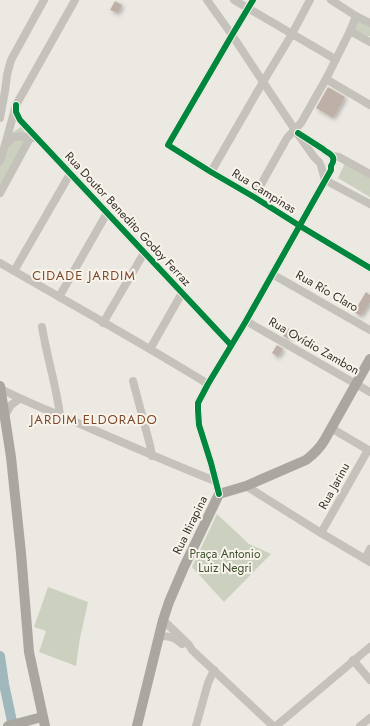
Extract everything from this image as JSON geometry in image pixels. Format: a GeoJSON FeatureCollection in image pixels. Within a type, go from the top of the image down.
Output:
{"type":"FeatureCollection","features":[{"type":"Feature","properties":{"kind":"main road","name":"Rua Itirapina"},"geometry":{"type":"LineString","coordinates":[[137,726],[163,620],[169,602],[219,494],[246,486],[306,460],[317,451],[370,359]]}},
{"type":"Feature","properties":{"kind":"main road"},"geometry":{"type":"LineString","coordinates":[[0,388],[11,457],[30,652],[44,721],[32,720],[8,726]]}},
{"type":"Feature","properties":{"kind":"street"},"geometry":{"type":"LineString","coordinates":[[0,114],[3,90],[11,60],[44,0]]}},
{"type":"Feature","properties":{"kind":"street"},"geometry":{"type":"LineString","coordinates":[[0,162],[16,105],[75,0]]}},
{"type":"Feature","properties":{"kind":"street"},"geometry":{"type":"LineString","coordinates":[[207,0],[232,34],[262,82],[314,157],[320,164],[327,167],[331,166]]}},
{"type":"Feature","properties":{"kind":"street"},"geometry":{"type":"LineString","coordinates":[[234,0],[335,59]]}},
{"type":"Feature","properties":{"kind":"street"},"geometry":{"type":"LineString","coordinates":[[232,34],[253,0]]}},
{"type":"Feature","properties":{"kind":"street"},"geometry":{"type":"LineString","coordinates":[[211,172],[262,82],[292,34],[310,0]]}},
{"type":"Feature","properties":{"kind":"street"},"geometry":{"type":"LineString","coordinates":[[331,0],[370,23]]}},
{"type":"Feature","properties":{"kind":"street"},"geometry":{"type":"LineString","coordinates":[[254,197],[287,138],[297,132],[326,79],[356,16]]}},
{"type":"Feature","properties":{"kind":"street"},"geometry":{"type":"LineString","coordinates":[[350,31],[370,42]]}},
{"type":"Feature","properties":{"kind":"street","name":"Rua Campinas"},"geometry":{"type":"LineString","coordinates":[[232,34],[168,145],[370,268]]}},
{"type":"Feature","properties":{"kind":"street"},"geometry":{"type":"LineString","coordinates":[[326,79],[370,105]]}},
{"type":"Feature","properties":{"kind":"street","name":"Rua Doutor Benedito Godoy Ferraz"},"geometry":{"type":"LineString","coordinates":[[16,105],[17,116],[33,138],[70,174],[231,345]]}},
{"type":"Feature","properties":{"kind":"street"},"geometry":{"type":"LineString","coordinates":[[219,494],[199,425],[198,403],[332,170],[331,166],[334,159],[323,148],[297,132]]}},
{"type":"Feature","properties":{"kind":"street"},"geometry":{"type":"LineString","coordinates":[[0,193],[33,138],[17,137],[12,139],[6,145]]}},
{"type":"Feature","properties":{"kind":"street"},"geometry":{"type":"LineString","coordinates":[[370,174],[339,157],[329,154],[322,153],[318,160],[325,180],[370,204]]}},
{"type":"Feature","properties":{"kind":"street"},"geometry":{"type":"LineString","coordinates":[[14,271],[70,174]]}},
{"type":"Feature","properties":{"kind":"street"},"geometry":{"type":"LineString","coordinates":[[59,297],[107,213]]}},
{"type":"Feature","properties":{"kind":"street"},"geometry":{"type":"LineString","coordinates":[[103,323],[144,253]]}},
{"type":"Feature","properties":{"kind":"street"},"geometry":{"type":"LineString","coordinates":[[0,263],[208,384]]}},
{"type":"Feature","properties":{"kind":"street","name":"Rua Río Claro"},"geometry":{"type":"LineString","coordinates":[[272,274],[370,330]]}},
{"type":"Feature","properties":{"kind":"street"},"geometry":{"type":"LineString","coordinates":[[150,349],[182,293]]}},
{"type":"Feature","properties":{"kind":"street","name":"Rua Ovídio Zambon"},"geometry":{"type":"LineString","coordinates":[[246,321],[370,392]]}},
{"type":"Feature","properties":{"kind":"street"},"geometry":{"type":"LineString","coordinates":[[42,327],[60,415]]}},
{"type":"Feature","properties":{"kind":"street"},"geometry":{"type":"LineString","coordinates":[[133,381],[152,456]]}},
{"type":"Feature","properties":{"kind":"street"},"geometry":{"type":"LineString","coordinates":[[0,388],[19,399],[60,415],[152,456],[216,481]]}},
{"type":"Feature","properties":{"kind":"street"},"geometry":{"type":"LineString","coordinates":[[4,417],[11,405],[19,399]]}},
{"type":"Feature","properties":{"kind":"street"},"geometry":{"type":"LineString","coordinates":[[331,428],[369,451]]}},
{"type":"Feature","properties":{"kind":"street","name":"Rua Jarinu"},"geometry":{"type":"LineString","coordinates":[[321,533],[369,451]]}},
{"type":"Feature","properties":{"kind":"street"},"geometry":{"type":"LineString","coordinates":[[246,486],[367,561],[370,549]]}},
{"type":"Feature","properties":{"kind":"street"},"geometry":{"type":"LineString","coordinates":[[163,620],[189,645],[192,650],[275,726],[370,647]]}},
{"type":"Feature","properties":{"kind":"street"},"geometry":{"type":"LineString","coordinates":[[159,636],[170,636],[192,650]]}},
{"type":"Feature","properties":{"kind":"street"},"geometry":{"type":"LineString","coordinates":[[353,660],[370,680]]}},
{"type":"Feature","properties":{"kind":"street"},"geometry":{"type":"LineString","coordinates":[[196,726],[208,683],[214,670]]}},
{"type":"Feature","properties":{"kind":"street"},"geometry":{"type":"LineString","coordinates":[[360,726],[370,718]]}},
{"type":"Feature","properties":{"kind":"green space"},"geometry":{"type":"Polygon","coordinates":[[[358,19],[370,26],[370,36],[353,29],[358,19]]]}},
{"type":"Feature","properties":{"kind":"green space"},"geometry":{"type":"Polygon","coordinates":[[[21,127],[28,137],[0,187],[0,149],[8,135],[21,127]]]}},
{"type":"Feature","properties":{"kind":"green space"},"geometry":{"type":"Polygon","coordinates":[[[345,163],[370,178],[370,197],[338,178],[345,163]]]}},
{"type":"Feature","properties":{"kind":"green space","name":"Praça Antonio Luiz Negri"},"geometry":{"type":"Polygon","coordinates":[[[217,514],[249,544],[271,554],[224,602],[192,567],[217,514]]]}},
{"type":"Feature","properties":{"kind":"green space"},"geometry":{"type":"Polygon","coordinates":[[[48,587],[88,602],[80,638],[76,666],[39,652],[46,631],[34,627],[48,587]]]}},
{"type":"Feature","properties":{"kind":"building"},"geometry":{"type":"Polygon","coordinates":[[[115,1],[122,5],[118,13],[110,10],[115,1]]]}},
{"type":"Feature","properties":{"kind":"building"},"geometry":{"type":"Polygon","coordinates":[[[328,87],[345,97],[333,118],[316,108],[328,87]]]}},
{"type":"Feature","properties":{"kind":"building"},"geometry":{"type":"Polygon","coordinates":[[[366,292],[370,295],[370,302],[361,316],[354,312],[366,292]]]}},
{"type":"Feature","properties":{"kind":"building"},"geometry":{"type":"Polygon","coordinates":[[[287,328],[293,331],[289,339],[283,336],[287,328]]]}},
{"type":"Feature","properties":{"kind":"building"},"geometry":{"type":"Polygon","coordinates":[[[277,345],[283,349],[278,357],[272,353],[277,345]]]}},
{"type":"Feature","properties":{"kind":"waterway"},"geometry":{"type":"LineString","coordinates":[[0,656],[13,726]]}},
{"type":"Feature","properties":{"kind":"cycle path"},"geometry":{"type":"LineString","coordinates":[[253,0],[168,145],[370,268]]}},
{"type":"Feature","properties":{"kind":"cycle path"},"geometry":{"type":"LineString","coordinates":[[16,105],[16,112],[20,120],[231,345]]}},
{"type":"Feature","properties":{"kind":"cycle path"},"geometry":{"type":"LineString","coordinates":[[219,494],[199,425],[198,403],[331,170],[333,162],[332,155],[298,133]]}},
{"type":"Feature","properties":{"kind":"district","name":"CIDADE JARDIM"},"geometry":{"type":"Point","coordinates":[84,275]}},
{"type":"Feature","properties":{"kind":"district","name":"JARDIM ELDORADO"},"geometry":{"type":"Point","coordinates":[94,419]}}]}
